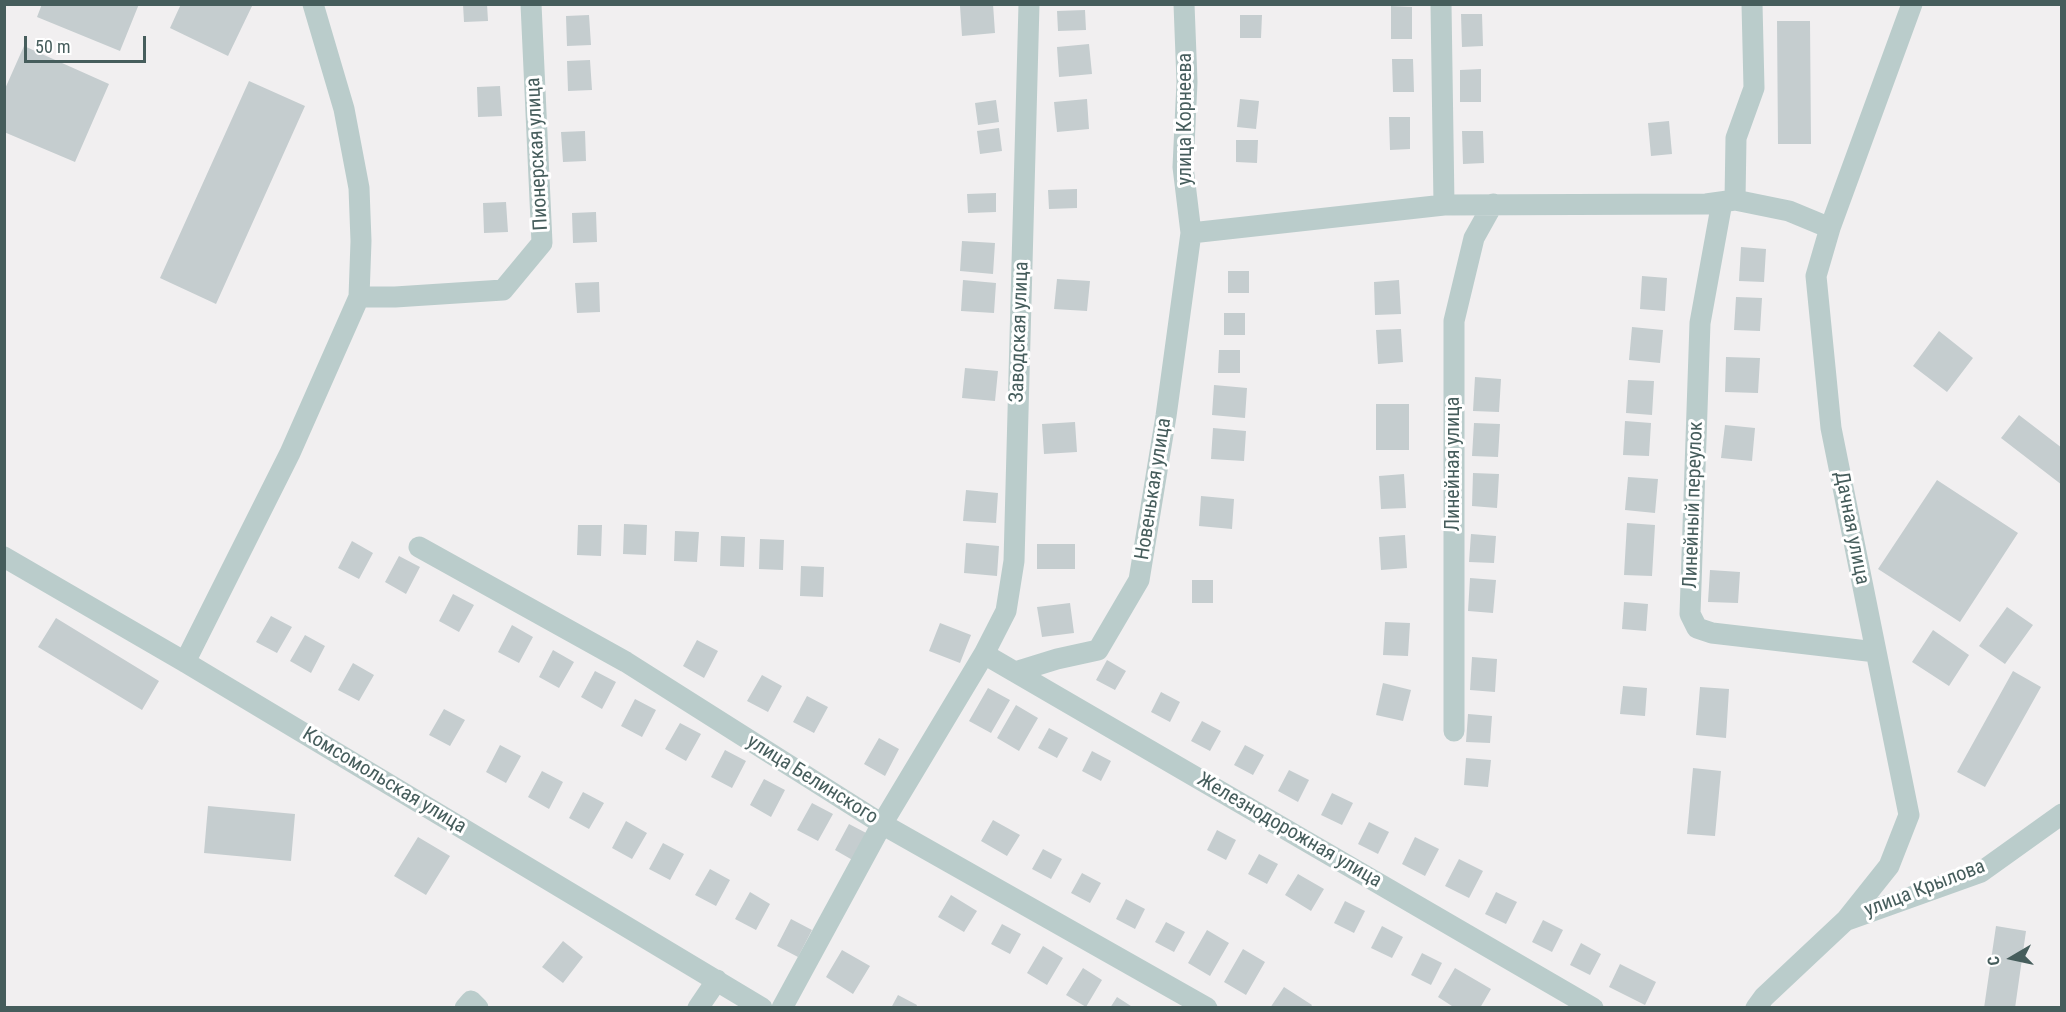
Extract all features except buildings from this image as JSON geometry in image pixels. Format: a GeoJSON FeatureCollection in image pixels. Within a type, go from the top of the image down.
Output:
{"type":"FeatureCollection","features":[{"type":"Feature","properties":{"kind":"street"},"geometry":{"type":"LineString","coordinates":[[185,662],[290,453],[359,297],[361,241],[359,189],[344,109],[313,4]]}},
{"type":"Feature","properties":{"kind":"street","name":"Пионерская улица"},"geometry":{"type":"LineString","coordinates":[[359,297],[503,290],[542,243],[531,4]]}},
{"type":"Feature","properties":{"kind":"street","name":"Заводская улица"},"geometry":{"type":"LineString","coordinates":[[782,1008],[882,825],[984,654],[1006,611],[1014,561],[1029,4]]}},
{"type":"Feature","properties":{"kind":"street","name":"улица Корнеева"},"geometry":{"type":"LineString","coordinates":[[1184,4],[1187,82],[1182,167],[1191,233]]}},
{"type":"Feature","properties":{"kind":"street"},"geometry":{"type":"LineString","coordinates":[[1441,4],[1444,205]]}},
{"type":"Feature","properties":{"kind":"street","name":"Линейный переулок"},"geometry":{"type":"LineString","coordinates":[[1752,4],[1754,88],[1736,138],[1729,201],[1700,323],[1690,614],[1697,628],[1712,633],[1876,652]]}},
{"type":"Feature","properties":{"kind":"street","name":"Дачная улица"},"geometry":{"type":"LineString","coordinates":[[1756,1008],[1764,997],[1846,920],[1889,866],[1909,815],[1831,428],[1816,276],[1830,228],[1912,4]]}},
{"type":"Feature","properties":{"kind":"street"},"geometry":{"type":"LineString","coordinates":[[1191,233],[1444,205],[1706,204],[1729,201],[1789,211],[1830,228]]}},
{"type":"Feature","properties":{"kind":"street","name":"Линейная улица"},"geometry":{"type":"LineString","coordinates":[[1454,731],[1454,321],[1474,238],[1493,204]]}},
{"type":"Feature","properties":{"kind":"street","name":"Новенькая улица"},"geometry":{"type":"LineString","coordinates":[[1015,672],[1057,659],[1098,650],[1139,580],[1166,416],[1191,233]]}},
{"type":"Feature","properties":{"kind":"street","name":"улица Белинского"},"geometry":{"type":"LineString","coordinates":[[419,547],[626,663],[882,825],[1207,1008]]}},
{"type":"Feature","properties":{"kind":"street","name":"Комсомольская улица"},"geometry":{"type":"LineString","coordinates":[[4,557],[185,662],[762,1008]]}},
{"type":"Feature","properties":{"kind":"street","name":"Железнодорожная улица"},"geometry":{"type":"LineString","coordinates":[[984,654],[1593,1008]]}},
{"type":"Feature","properties":{"kind":"street","name":"улица Крылова"},"geometry":{"type":"LineString","coordinates":[[1846,920],[1981,872],[2061,814]]}},
{"type":"Feature","properties":{"kind":"street"},"geometry":{"type":"LineString","coordinates":[[698,1008],[717,980]]}},
{"type":"Feature","properties":{"kind":"street"},"geometry":{"type":"LineString","coordinates":[[465,1008],[471,1001],[478,1008]]}}]}
